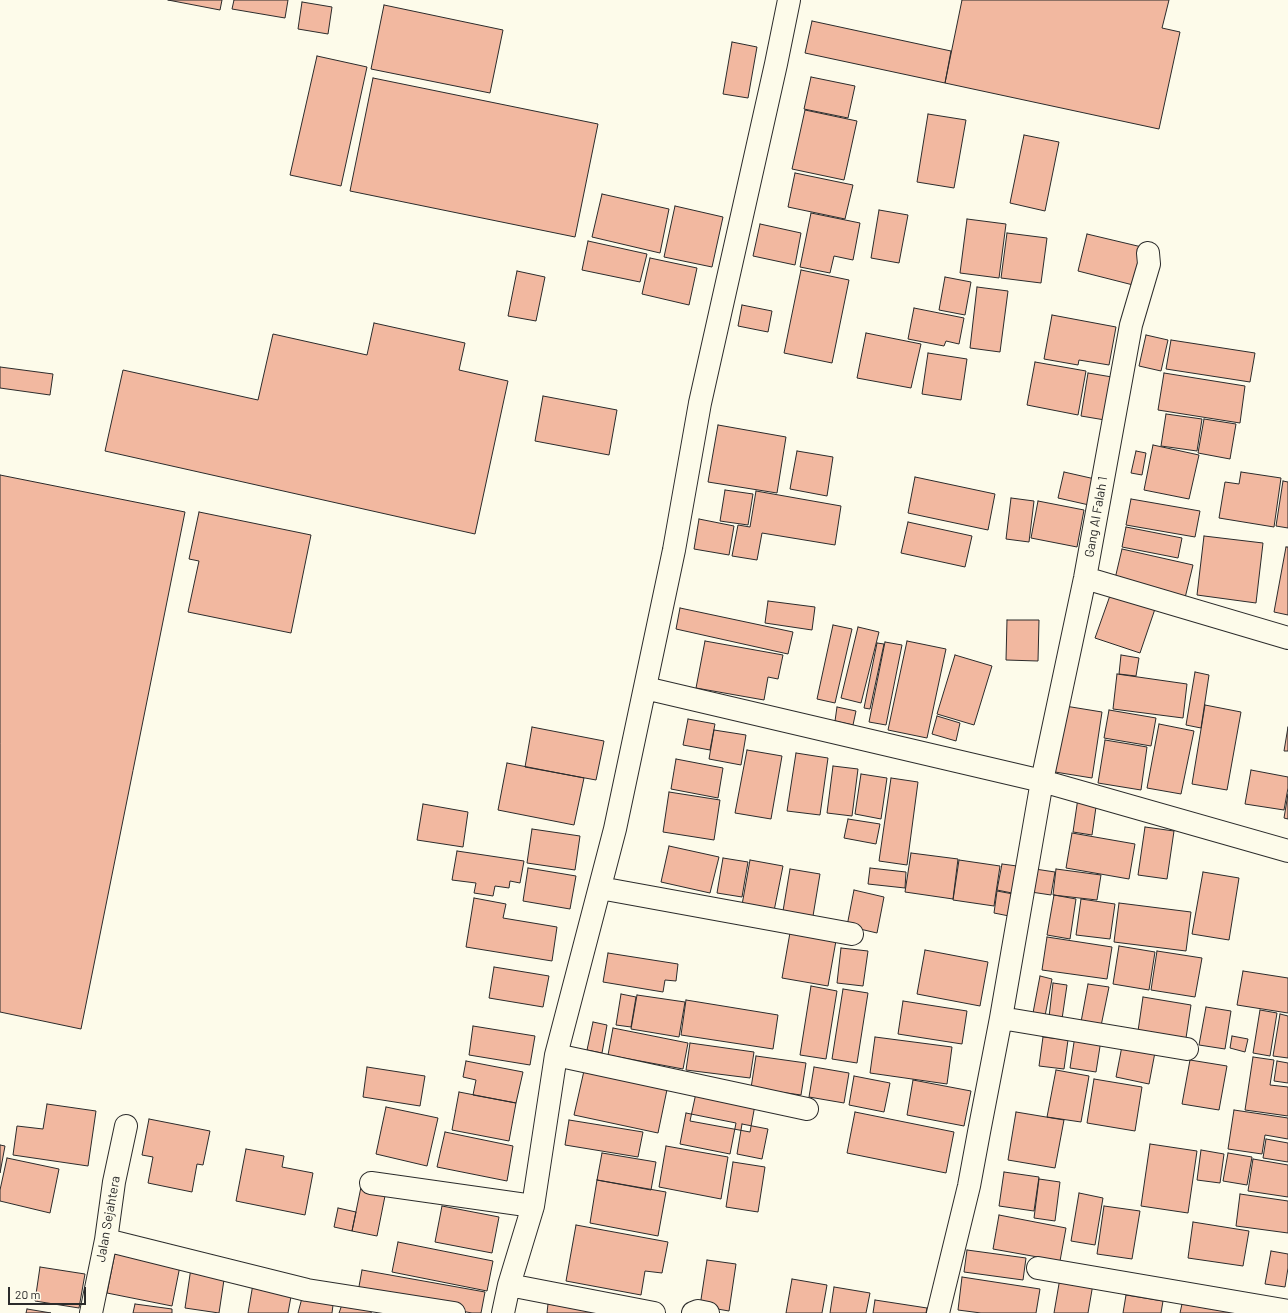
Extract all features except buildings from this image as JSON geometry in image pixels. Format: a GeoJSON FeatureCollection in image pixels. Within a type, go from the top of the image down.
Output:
{"type":"FeatureCollection","features":[{"type":"Feature","properties":{"kind":"street"},"geometry":{"type":"LineString","coordinates":[[503,1313],[509,1285],[533,1206],[556,1055],[615,829],[674,550],[700,403],[789,0]]}},
{"type":"Feature","properties":{"kind":"street","name":"Gang Al Falah 1"},"geometry":{"type":"LineString","coordinates":[[938,1313],[969,1186],[1001,1018],[1042,782],[1085,578],[1131,326],[1149,264],[1148,253]]}},
{"type":"Feature","properties":{"kind":"street"},"geometry":{"type":"LineString","coordinates":[[1085,578],[1288,638]]}},
{"type":"Feature","properties":{"kind":"street"},"geometry":{"type":"LineString","coordinates":[[645,688],[1042,782],[1288,851]]}},
{"type":"Feature","properties":{"kind":"street"},"geometry":{"type":"LineString","coordinates":[[600,888],[852,934]]}},
{"type":"Feature","properties":{"kind":"street"},"geometry":{"type":"LineString","coordinates":[[1001,1018],[1187,1049]]}},
{"type":"Feature","properties":{"kind":"street"},"geometry":{"type":"LineString","coordinates":[[556,1055],[807,1109]]}},
{"type":"Feature","properties":{"kind":"street","name":"Jalan Sejahtera"},"geometry":{"type":"LineString","coordinates":[[91,1313],[106,1240],[114,1182],[126,1126]]}},
{"type":"Feature","properties":{"kind":"street"},"geometry":{"type":"LineString","coordinates":[[371,1183],[533,1206]]}},
{"type":"Feature","properties":{"kind":"street"},"geometry":{"type":"LineString","coordinates":[[106,1240],[307,1290],[454,1313]]}},
{"type":"Feature","properties":{"kind":"street"},"geometry":{"type":"LineString","coordinates":[[1038,1268],[1288,1311]]}},
{"type":"Feature","properties":{"kind":"street"},"geometry":{"type":"LineString","coordinates":[[509,1285],[654,1313]]}},
{"type":"Feature","properties":{"kind":"street"},"geometry":{"type":"LineString","coordinates":[[693,1313],[698,1311],[708,1313]]}}]}
